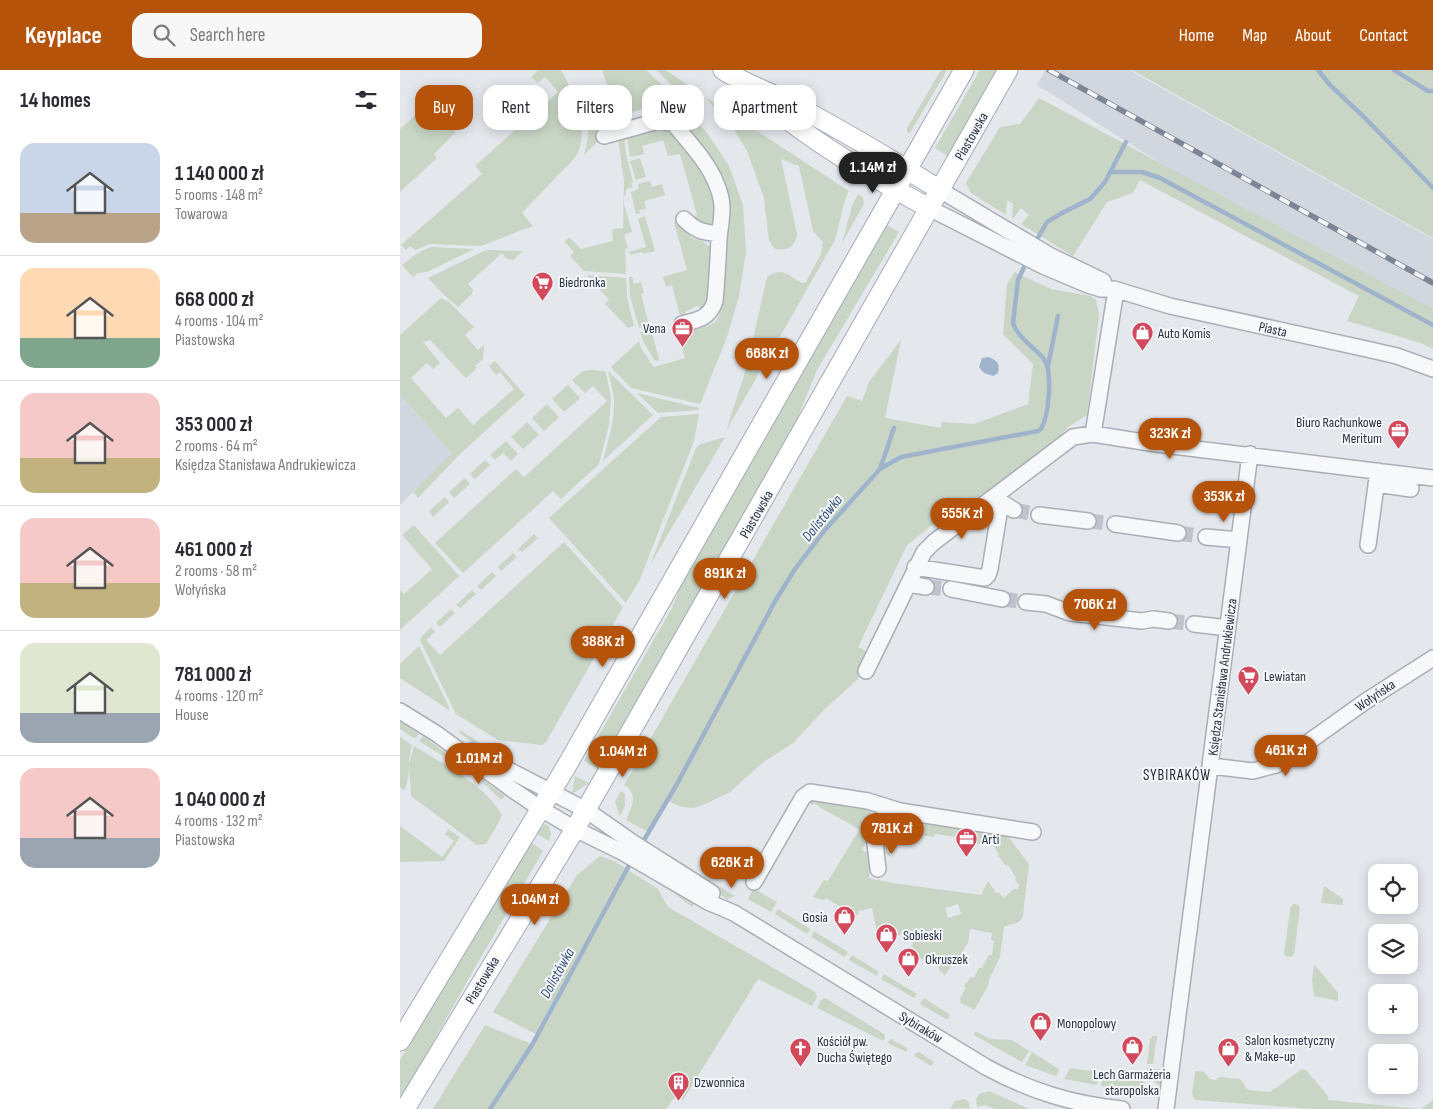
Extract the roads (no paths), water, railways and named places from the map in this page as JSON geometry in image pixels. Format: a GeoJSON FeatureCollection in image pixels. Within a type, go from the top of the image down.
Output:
{"type":"FeatureCollection","features":[{"type":"Feature","properties":{"kind":"main road"},"geometry":{"type":"LineString","coordinates":[[400,1042],[552,791],[964,70]]}},
{"type":"Feature","properties":{"kind":"main road","name":"Piastowska"},"geometry":{"type":"LineString","coordinates":[[405,1109],[575,829],[1008,70]]}},
{"type":"Feature","properties":{"kind":"main road"},"geometry":{"type":"LineString","coordinates":[[731,75],[792,104],[844,132],[940,190]]}},
{"type":"Feature","properties":{"kind":"main road"},"geometry":{"type":"LineString","coordinates":[[731,75],[774,109],[866,173],[929,208]]}},
{"type":"Feature","properties":{"kind":"main road"},"geometry":{"type":"LineString","coordinates":[[832,149],[844,144],[844,132]]}},
{"type":"Feature","properties":{"kind":"street"},"geometry":{"type":"LineString","coordinates":[[604,136],[658,121],[673,123],[698,154],[716,181],[723,214],[715,301],[713,309],[707,316],[700,320],[682,324]]}},
{"type":"Feature","properties":{"kind":"street","name":"Piasta"},"geometry":{"type":"LineString","coordinates":[[940,190],[1019,246]]}},
{"type":"Feature","properties":{"kind":"street","name":"Piasta"},"geometry":{"type":"LineString","coordinates":[[929,208],[1019,246],[1046,261],[1103,281],[1115,290],[1170,306],[1397,356],[1433,369]]}},
{"type":"Feature","properties":{"kind":"street"},"geometry":{"type":"LineString","coordinates":[[684,219],[695,229],[720,234]]}},
{"type":"Feature","properties":{"kind":"street"},"geometry":{"type":"LineString","coordinates":[[1093,434],[1115,290]]}},
{"type":"Feature","properties":{"kind":"street"},"geometry":{"type":"LineString","coordinates":[[866,672],[915,567],[924,552],[934,542],[1004,503],[1073,437],[1093,434],[1156,444],[1250,454],[1377,478],[1411,489]]}},
{"type":"Feature","properties":{"kind":"street","name":"Księdza Stanisława Andrukiewicza"},"geometry":{"type":"LineString","coordinates":[[1166,1109],[1250,454]]}},
{"type":"Feature","properties":{"kind":"street"},"geometry":{"type":"LineString","coordinates":[[1377,478],[1433,478]]}},
{"type":"Feature","properties":{"kind":"street"},"geometry":{"type":"LineString","coordinates":[[1368,545],[1377,478]]}},
{"type":"Feature","properties":{"kind":"street"},"geometry":{"type":"LineString","coordinates":[[915,567],[985,578],[990,569],[1004,503]]}},
{"type":"Feature","properties":{"kind":"street"},"geometry":{"type":"LineString","coordinates":[[1039,515],[1088,521]]}},
{"type":"Feature","properties":{"kind":"street"},"geometry":{"type":"LineString","coordinates":[[1115,524],[1178,533]]}},
{"type":"Feature","properties":{"kind":"street"},"geometry":{"type":"LineString","coordinates":[[1206,537],[1239,540]]}},
{"type":"Feature","properties":{"kind":"street"},"geometry":{"type":"LineString","coordinates":[[908,584],[926,587]]}},
{"type":"Feature","properties":{"kind":"street"},"geometry":{"type":"LineString","coordinates":[[952,589],[1002,599]]}},
{"type":"Feature","properties":{"kind":"street"},"geometry":{"type":"LineString","coordinates":[[1026,602],[1046,604],[1070,613],[1142,621],[1153,619],[1169,621]]}},
{"type":"Feature","properties":{"kind":"street"},"geometry":{"type":"LineString","coordinates":[[1194,624],[1228,628]]}},
{"type":"Feature","properties":{"kind":"street","name":"Wołyńska"},"geometry":{"type":"LineString","coordinates":[[1211,766],[1253,772],[1276,765],[1366,701],[1433,658]]}},
{"type":"Feature","properties":{"kind":"street"},"geometry":{"type":"LineString","coordinates":[[400,711],[436,734]]}},
{"type":"Feature","properties":{"kind":"street","name":"Sybiraków"},"geometry":{"type":"LineString","coordinates":[[436,734],[552,791],[586,810],[626,846],[651,861],[708,902],[734,913],[1008,1079],[1027,1088],[1052,1096],[1094,1106],[1122,1109]]}},
{"type":"Feature","properties":{"kind":"street","name":"Sybiraków"},"geometry":{"type":"LineString","coordinates":[[436,734],[541,809],[575,829],[626,846]]}},
{"type":"Feature","properties":{"kind":"street"},"geometry":{"type":"LineString","coordinates":[[754,882],[803,797],[815,791],[868,801],[900,811],[1033,832]]}},
{"type":"Feature","properties":{"kind":"street"},"geometry":{"type":"LineString","coordinates":[[878,869],[875,843],[887,807]]}},
{"type":"Feature","properties":{"kind":"water"},"geometry":{"type":"Polygon","coordinates":[[[989,357],[996,361],[999,367],[998,373],[993,376],[984,373],[979,367],[982,358],[989,357]]]}},
{"type":"Feature","properties":{"kind":"waterway"},"geometry":{"type":"LineString","coordinates":[[1318,70],[1330,85],[1433,188]]}},
{"type":"Feature","properties":{"kind":"waterway","name":"Dolistówka"},"geometry":{"type":"LineString","coordinates":[[1394,70],[1428,91],[1433,91]]}},
{"type":"Feature","properties":{"kind":"waterway","name":"Dolistówka"},"geometry":{"type":"LineString","coordinates":[[1035,243],[1047,222],[1090,199],[1105,182],[1126,142]]}},
{"type":"Feature","properties":{"kind":"waterway"},"geometry":{"type":"LineString","coordinates":[[1110,172],[1142,172],[1160,178],[1433,325]]}},
{"type":"Feature","properties":{"kind":"waterway","name":"Dolistówka"},"geometry":{"type":"LineString","coordinates":[[641,845],[677,784],[774,603],[795,569],[825,530],[880,469],[901,457],[1041,429],[1044,423],[1049,394],[1047,365],[1044,359],[1019,333],[1013,323],[1018,280],[1027,261]]}},
{"type":"Feature","properties":{"kind":"waterway"},"geometry":{"type":"LineString","coordinates":[[1048,366],[1058,316]]}},
{"type":"Feature","properties":{"kind":"waterway"},"geometry":{"type":"LineString","coordinates":[[880,469],[894,428]]}},
{"type":"Feature","properties":{"kind":"waterway","name":"Dolistówka"},"geometry":{"type":"LineString","coordinates":[[490,1109],[532,1045],[632,860]]}},
{"type":"Feature","properties":{"kind":"tunnel"},"geometry":{"type":"LineString","coordinates":[[1014,510],[1039,515]]}},
{"type":"Feature","properties":{"kind":"tunnel"},"geometry":{"type":"LineString","coordinates":[[1088,521],[1115,524]]}},
{"type":"Feature","properties":{"kind":"tunnel"},"geometry":{"type":"LineString","coordinates":[[1178,533],[1206,537]]}},
{"type":"Feature","properties":{"kind":"tunnel"},"geometry":{"type":"LineString","coordinates":[[926,587],[951,589]]}},
{"type":"Feature","properties":{"kind":"tunnel"},"geometry":{"type":"LineString","coordinates":[[1002,599],[1026,602]]}},
{"type":"Feature","properties":{"kind":"tunnel"},"geometry":{"type":"LineString","coordinates":[[1169,621],[1194,624]]}},
{"type":"Feature","properties":{"kind":"railway"},"geometry":{"type":"LineString","coordinates":[[1049,70],[1433,283]]}},
{"type":"Feature","properties":{"kind":"place","name":"Biedronka"},"geometry":{"type":"Point","coordinates":[543,301]}},
{"type":"Feature","properties":{"kind":"place","name":"Vena"},"geometry":{"type":"Point","coordinates":[682,347]}},
{"type":"Feature","properties":{"kind":"place","name":"Auto Komis"},"geometry":{"type":"Point","coordinates":[1142,352]}},
{"type":"Feature","properties":{"kind":"place","name":"Biuro Rachunkowe Meritum"},"geometry":{"type":"Point","coordinates":[1398,449]}},
{"type":"Feature","properties":{"kind":"place","name":"Lewiatan"},"geometry":{"type":"Point","coordinates":[1248,695]}},
{"type":"Feature","properties":{"kind":"place","name":"Arti"},"geometry":{"type":"Point","coordinates":[966,858]}},
{"type":"Feature","properties":{"kind":"place","name":"Gosia"},"geometry":{"type":"Point","coordinates":[844,936]}},
{"type":"Feature","properties":{"kind":"place","name":"Sobieski"},"geometry":{"type":"Point","coordinates":[887,954]}},
{"type":"Feature","properties":{"kind":"place","name":"Okruszek"},"geometry":{"type":"Point","coordinates":[909,978]}},
{"type":"Feature","properties":{"kind":"place","name":"Monopolowy"},"geometry":{"type":"Point","coordinates":[1041,1042]}},
{"type":"Feature","properties":{"kind":"place","name":"Lech Garmażeria staropolska"},"geometry":{"type":"Point","coordinates":[1132,1065]}},
{"type":"Feature","properties":{"kind":"place","name":"Salon kosmetyczny & Make-up"},"geometry":{"type":"Point","coordinates":[1229,1067]}},
{"type":"Feature","properties":{"kind":"place","name":"Kościół pw. Ducha Świętego"},"geometry":{"type":"Point","coordinates":[801,1068]}},
{"type":"Feature","properties":{"kind":"place","name":"Dzwonnica"},"geometry":{"type":"Point","coordinates":[678,1101]}},
{"type":"Feature","properties":{"kind":"district","name":"SYBIRAKÓW"},"geometry":{"type":"Point","coordinates":[1177,775]}}]}
